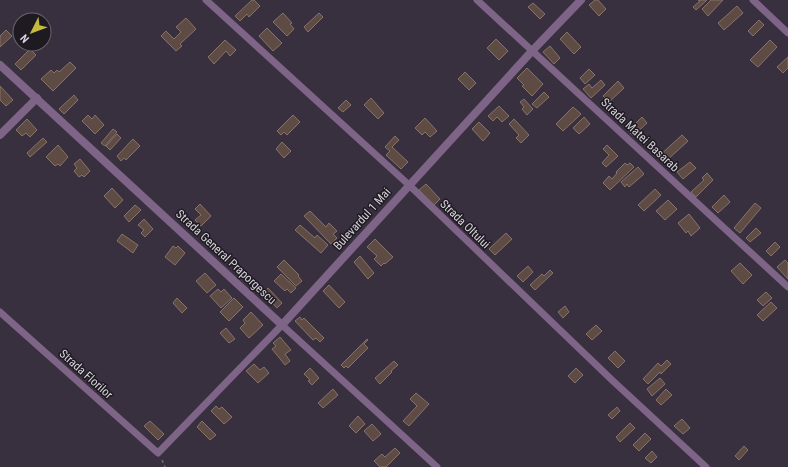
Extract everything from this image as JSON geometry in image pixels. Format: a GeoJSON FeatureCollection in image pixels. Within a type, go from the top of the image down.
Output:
{"type":"FeatureCollection","features":[{"type":"Feature","properties":{"kind":"street","name":"Strada Oltului"},"geometry":{"type":"LineString","coordinates":[[206,0],[409,185],[613,381],[706,467]]}},
{"type":"Feature","properties":{"kind":"street","name":"Strada Matei Basarab"},"geometry":{"type":"LineString","coordinates":[[477,0],[788,287]]}},
{"type":"Feature","properties":{"kind":"street","name":"Bulevardul 1 Mai"},"geometry":{"type":"LineString","coordinates":[[158,453],[282,325],[532,51],[581,0]]}},
{"type":"Feature","properties":{"kind":"street"},"geometry":{"type":"LineString","coordinates":[[753,0],[788,33]]}},
{"type":"Feature","properties":{"kind":"street","name":"Strada General Praporgescu"},"geometry":{"type":"LineString","coordinates":[[0,65],[437,467]]}},
{"type":"Feature","properties":{"kind":"street"},"geometry":{"type":"LineString","coordinates":[[0,135],[37,98]]}},
{"type":"Feature","properties":{"kind":"street","name":"Strada Florilor"},"geometry":{"type":"LineString","coordinates":[[0,312],[158,453]]}},
{"type":"Feature","properties":{"kind":"building"},"geometry":{"type":"Polygon","coordinates":[[[252,0],[260,6],[249,17],[247,14],[240,21],[235,16],[252,0]]]}},
{"type":"Feature","properties":{"kind":"building"},"geometry":{"type":"Polygon","coordinates":[[[595,0],[598,0],[606,9],[599,16],[589,5],[595,0]]]}},
{"type":"Feature","properties":{"kind":"building"},"geometry":{"type":"Polygon","coordinates":[[[698,0],[707,0],[696,10],[693,7],[700,1],[698,0]]]}},
{"type":"Feature","properties":{"kind":"building"},"geometry":{"type":"Polygon","coordinates":[[[711,0],[723,0],[708,16],[702,9],[711,0]]]}},
{"type":"Feature","properties":{"kind":"building"},"geometry":{"type":"Polygon","coordinates":[[[533,3],[545,14],[540,19],[528,7],[533,3]]]}},
{"type":"Feature","properties":{"kind":"building"},"geometry":{"type":"Polygon","coordinates":[[[737,6],[743,13],[724,30],[718,23],[737,6]]]}},
{"type":"Feature","properties":{"kind":"building"},"geometry":{"type":"Polygon","coordinates":[[[283,13],[292,23],[290,24],[294,29],[287,36],[273,22],[283,13]]]}},
{"type":"Feature","properties":{"kind":"building"},"geometry":{"type":"Polygon","coordinates":[[[319,13],[323,17],[308,32],[304,27],[319,13]]]}},
{"type":"Feature","properties":{"kind":"building"},"geometry":{"type":"Polygon","coordinates":[[[186,18],[196,29],[180,44],[182,46],[176,51],[161,36],[166,31],[174,39],[181,32],[176,27],[186,18]]]}},
{"type":"Feature","properties":{"kind":"building"},"geometry":{"type":"Polygon","coordinates":[[[759,20],[764,25],[753,36],[748,31],[759,20]]]}},
{"type":"Feature","properties":{"kind":"building"},"geometry":{"type":"Polygon","coordinates":[[[267,28],[282,43],[273,51],[259,36],[267,28]]]}},
{"type":"Feature","properties":{"kind":"building"},"geometry":{"type":"Polygon","coordinates":[[[6,30],[12,36],[0,47],[0,36],[6,30]]]}},
{"type":"Feature","properties":{"kind":"building"},"geometry":{"type":"Polygon","coordinates":[[[567,32],[581,47],[574,54],[560,39],[567,32]]]}},
{"type":"Feature","properties":{"kind":"building"},"geometry":{"type":"Polygon","coordinates":[[[496,39],[508,51],[499,60],[487,48],[496,39]]]}},
{"type":"Feature","properties":{"kind":"building"},"geometry":{"type":"Polygon","coordinates":[[[225,40],[236,50],[230,56],[226,51],[214,64],[208,57],[225,40]]]}},
{"type":"Feature","properties":{"kind":"building"},"geometry":{"type":"Polygon","coordinates":[[[770,40],[777,47],[758,67],[750,60],[770,40]]]}},
{"type":"Feature","properties":{"kind":"building"},"geometry":{"type":"Polygon","coordinates":[[[550,46],[560,58],[554,64],[543,52],[550,46]]]}},
{"type":"Feature","properties":{"kind":"building"},"geometry":{"type":"Polygon","coordinates":[[[27,52],[33,52],[36,55],[21,70],[15,64],[27,52]]]}},
{"type":"Feature","properties":{"kind":"building"},"geometry":{"type":"Polygon","coordinates":[[[788,57],[788,68],[783,73],[777,67],[788,57]]]}},
{"type":"Feature","properties":{"kind":"building"},"geometry":{"type":"Polygon","coordinates":[[[70,62],[76,68],[53,91],[41,79],[51,70],[54,73],[57,70],[59,72],[70,62]]]}},
{"type":"Feature","properties":{"kind":"building"},"geometry":{"type":"Polygon","coordinates":[[[527,68],[543,84],[532,96],[522,86],[524,85],[517,78],[527,68]]]}},
{"type":"Feature","properties":{"kind":"building"},"geometry":{"type":"Polygon","coordinates":[[[589,69],[595,75],[585,84],[580,78],[589,69]]]}},
{"type":"Feature","properties":{"kind":"building"},"geometry":{"type":"Polygon","coordinates":[[[465,72],[476,83],[469,90],[458,79],[465,72]]]}},
{"type":"Feature","properties":{"kind":"building"},"geometry":{"type":"Polygon","coordinates":[[[601,80],[605,85],[591,98],[583,89],[589,84],[592,88],[601,80]]]}},
{"type":"Feature","properties":{"kind":"building"},"geometry":{"type":"Polygon","coordinates":[[[618,81],[624,88],[609,102],[603,96],[618,81]]]}},
{"type":"Feature","properties":{"kind":"building"},"geometry":{"type":"Polygon","coordinates":[[[0,86],[13,100],[6,106],[0,100],[0,86]]]}},
{"type":"Feature","properties":{"kind":"building"},"geometry":{"type":"Polygon","coordinates":[[[544,92],[549,97],[537,108],[532,104],[544,92]]]}},
{"type":"Feature","properties":{"kind":"building"},"geometry":{"type":"Polygon","coordinates":[[[74,95],[78,100],[64,114],[59,109],[74,95]]]}},
{"type":"Feature","properties":{"kind":"building"},"geometry":{"type":"Polygon","coordinates":[[[371,98],[384,113],[378,119],[364,105],[371,98]]]}},
{"type":"Feature","properties":{"kind":"building"},"geometry":{"type":"Polygon","coordinates":[[[524,99],[533,109],[527,115],[522,109],[524,107],[520,102],[524,99]]]}},
{"type":"Feature","properties":{"kind":"building"},"geometry":{"type":"Polygon","coordinates":[[[346,100],[351,105],[343,112],[338,108],[346,100]]]}},
{"type":"Feature","properties":{"kind":"building"},"geometry":{"type":"Polygon","coordinates":[[[499,106],[509,116],[502,122],[497,117],[493,121],[488,116],[499,106]]]}},
{"type":"Feature","properties":{"kind":"building"},"geometry":{"type":"Polygon","coordinates":[[[573,107],[581,114],[563,131],[556,124],[573,107]]]}},
{"type":"Feature","properties":{"kind":"building"},"geometry":{"type":"Polygon","coordinates":[[[88,115],[92,119],[95,115],[104,125],[95,134],[82,121],[88,115]]]}},
{"type":"Feature","properties":{"kind":"building"},"geometry":{"type":"Polygon","coordinates":[[[293,115],[300,122],[287,135],[284,132],[281,135],[277,131],[293,115]]]}},
{"type":"Feature","properties":{"kind":"building"},"geometry":{"type":"Polygon","coordinates":[[[584,117],[590,124],[579,134],[573,128],[584,117]]]}},
{"type":"Feature","properties":{"kind":"building"},"geometry":{"type":"Polygon","coordinates":[[[642,117],[647,123],[633,136],[628,131],[642,117]]]}},
{"type":"Feature","properties":{"kind":"building"},"geometry":{"type":"Polygon","coordinates":[[[425,118],[437,131],[430,137],[425,132],[422,135],[415,128],[425,118]]]}},
{"type":"Feature","properties":{"kind":"building"},"geometry":{"type":"Polygon","coordinates":[[[27,119],[37,130],[30,137],[26,133],[22,136],[16,130],[27,119]]]}},
{"type":"Feature","properties":{"kind":"building"},"geometry":{"type":"Polygon","coordinates":[[[514,119],[529,135],[521,143],[516,138],[519,135],[509,124],[514,119]]]}},
{"type":"Feature","properties":{"kind":"building"},"geometry":{"type":"Polygon","coordinates":[[[479,122],[490,133],[483,141],[472,129],[479,122]]]}},
{"type":"Feature","properties":{"kind":"building"},"geometry":{"type":"Polygon","coordinates":[[[113,129],[117,132],[105,146],[101,143],[113,129]]]}},
{"type":"Feature","properties":{"kind":"building"},"geometry":{"type":"Polygon","coordinates":[[[117,134],[121,138],[110,150],[106,146],[117,134]]]}},
{"type":"Feature","properties":{"kind":"building"},"geometry":{"type":"Polygon","coordinates":[[[682,135],[688,141],[665,162],[659,156],[682,135]]]}},
{"type":"Feature","properties":{"kind":"building"},"geometry":{"type":"Polygon","coordinates":[[[395,136],[399,140],[392,147],[408,162],[401,169],[386,155],[390,151],[385,147],[395,136]]]}},
{"type":"Feature","properties":{"kind":"building"},"geometry":{"type":"Polygon","coordinates":[[[43,138],[47,142],[30,157],[27,153],[43,138]]]}},
{"type":"Feature","properties":{"kind":"building"},"geometry":{"type":"Polygon","coordinates":[[[133,139],[140,146],[126,160],[124,158],[121,161],[117,156],[133,139]]]}},
{"type":"Feature","properties":{"kind":"building"},"geometry":{"type":"Polygon","coordinates":[[[282,142],[291,151],[284,158],[276,149],[282,142]]]}},
{"type":"Feature","properties":{"kind":"building"},"geometry":{"type":"Polygon","coordinates":[[[58,145],[68,157],[60,166],[58,164],[55,166],[46,157],[58,145]]]}},
{"type":"Feature","properties":{"kind":"building"},"geometry":{"type":"Polygon","coordinates":[[[607,145],[618,156],[606,167],[602,163],[609,155],[603,149],[607,145]]]}},
{"type":"Feature","properties":{"kind":"building"},"geometry":{"type":"Polygon","coordinates":[[[80,159],[90,171],[84,177],[82,175],[79,177],[74,171],[77,168],[74,164],[80,159]]]}},
{"type":"Feature","properties":{"kind":"building"},"geometry":{"type":"Polygon","coordinates":[[[690,162],[696,168],[683,179],[677,172],[690,162]]]}},
{"type":"Feature","properties":{"kind":"building"},"geometry":{"type":"Polygon","coordinates":[[[625,163],[627,165],[630,163],[634,167],[610,190],[603,183],[609,176],[612,179],[617,173],[616,172],[625,163]]]}},
{"type":"Feature","properties":{"kind":"building"},"geometry":{"type":"Polygon","coordinates":[[[638,167],[644,174],[629,187],[627,184],[625,187],[621,182],[638,167]]]}},
{"type":"Feature","properties":{"kind":"building"},"geometry":{"type":"Polygon","coordinates":[[[707,173],[713,180],[696,197],[691,192],[704,180],[702,178],[707,173]]]}},
{"type":"Feature","properties":{"kind":"building"},"geometry":{"type":"Polygon","coordinates":[[[426,184],[440,199],[434,205],[419,190],[426,184]]]}},
{"type":"Feature","properties":{"kind":"building"},"geometry":{"type":"Polygon","coordinates":[[[112,188],[123,200],[115,208],[104,196],[112,188]]]}},
{"type":"Feature","properties":{"kind":"building"},"geometry":{"type":"Polygon","coordinates":[[[655,189],[661,195],[644,211],[638,205],[655,189]]]}},
{"type":"Feature","properties":{"kind":"building"},"geometry":{"type":"Polygon","coordinates":[[[724,195],[730,202],[718,213],[712,207],[724,195]]]}},
{"type":"Feature","properties":{"kind":"building"},"geometry":{"type":"Polygon","coordinates":[[[668,200],[677,209],[665,220],[656,211],[668,200]]]}},
{"type":"Feature","properties":{"kind":"building"},"geometry":{"type":"Polygon","coordinates":[[[755,203],[761,208],[740,233],[734,228],[755,203]]]}},
{"type":"Feature","properties":{"kind":"building"},"geometry":{"type":"Polygon","coordinates":[[[200,204],[211,216],[201,226],[195,220],[201,215],[195,209],[200,204]]]}},
{"type":"Feature","properties":{"kind":"building"},"geometry":{"type":"Polygon","coordinates":[[[135,205],[141,210],[129,222],[124,216],[135,205]]]}},
{"type":"Feature","properties":{"kind":"building"},"geometry":{"type":"Polygon","coordinates":[[[310,211],[326,227],[329,223],[337,231],[333,234],[337,238],[331,244],[304,216],[310,211]]]}},
{"type":"Feature","properties":{"kind":"building"},"geometry":{"type":"Polygon","coordinates":[[[689,214],[700,228],[691,236],[688,231],[686,233],[678,223],[689,214]]]}},
{"type":"Feature","properties":{"kind":"building"},"geometry":{"type":"Polygon","coordinates":[[[144,219],[153,229],[145,237],[141,233],[144,230],[138,225],[144,219]]]}},
{"type":"Feature","properties":{"kind":"building"},"geometry":{"type":"Polygon","coordinates":[[[300,225],[315,238],[317,235],[328,245],[321,253],[295,230],[300,225]]]}},
{"type":"Feature","properties":{"kind":"building"},"geometry":{"type":"Polygon","coordinates":[[[756,228],[761,233],[750,242],[746,238],[756,228]]]}},
{"type":"Feature","properties":{"kind":"building"},"geometry":{"type":"Polygon","coordinates":[[[506,233],[512,239],[495,255],[489,249],[506,233]]]}},
{"type":"Feature","properties":{"kind":"building"},"geometry":{"type":"Polygon","coordinates":[[[122,234],[138,245],[133,253],[117,241],[122,234]]]}},
{"type":"Feature","properties":{"kind":"building"},"geometry":{"type":"Polygon","coordinates":[[[375,239],[393,257],[381,266],[374,259],[377,256],[367,247],[375,239]]]}},
{"type":"Feature","properties":{"kind":"building"},"geometry":{"type":"Polygon","coordinates":[[[775,242],[780,247],[771,256],[766,251],[775,242]]]}},
{"type":"Feature","properties":{"kind":"building"},"geometry":{"type":"Polygon","coordinates":[[[173,246],[176,248],[178,246],[185,253],[175,265],[165,257],[173,246]]]}},
{"type":"Feature","properties":{"kind":"building"},"geometry":{"type":"Polygon","coordinates":[[[360,256],[374,273],[368,279],[354,262],[360,256]]]}},
{"type":"Feature","properties":{"kind":"building"},"geometry":{"type":"Polygon","coordinates":[[[284,260],[299,275],[298,276],[302,281],[296,286],[277,267],[284,260]]]}},
{"type":"Feature","properties":{"kind":"building"},"geometry":{"type":"Polygon","coordinates":[[[785,260],[788,263],[788,279],[777,267],[785,260]]]}},
{"type":"Feature","properties":{"kind":"building"},"geometry":{"type":"Polygon","coordinates":[[[740,263],[752,275],[743,284],[731,271],[740,263]]]}},
{"type":"Feature","properties":{"kind":"building"},"geometry":{"type":"Polygon","coordinates":[[[528,266],[533,272],[523,282],[517,276],[528,266]]]}},
{"type":"Feature","properties":{"kind":"building"},"geometry":{"type":"Polygon","coordinates":[[[550,270],[553,273],[535,290],[530,285],[542,274],[544,276],[550,270]]]}},
{"type":"Feature","properties":{"kind":"building"},"geometry":{"type":"Polygon","coordinates":[[[205,273],[216,285],[207,293],[196,281],[205,273]]]}},
{"type":"Feature","properties":{"kind":"building"},"geometry":{"type":"Polygon","coordinates":[[[281,274],[296,288],[291,293],[287,289],[285,291],[274,281],[281,274]]]}},
{"type":"Feature","properties":{"kind":"building"},"geometry":{"type":"Polygon","coordinates":[[[329,285],[345,302],[339,308],[323,291],[329,285]]]}},
{"type":"Feature","properties":{"kind":"building"},"geometry":{"type":"Polygon","coordinates":[[[268,288],[282,303],[277,308],[263,293],[268,288]]]}},
{"type":"Feature","properties":{"kind":"building"},"geometry":{"type":"Polygon","coordinates":[[[218,289],[221,292],[224,289],[232,298],[221,308],[210,296],[218,289]]]}},
{"type":"Feature","properties":{"kind":"building"},"geometry":{"type":"Polygon","coordinates":[[[766,292],[772,298],[763,306],[757,300],[766,292]]]}},
{"type":"Feature","properties":{"kind":"building"},"geometry":{"type":"Polygon","coordinates":[[[177,298],[187,308],[182,313],[173,303],[177,298]]]}},
{"type":"Feature","properties":{"kind":"building"},"geometry":{"type":"Polygon","coordinates":[[[234,298],[243,307],[229,321],[220,312],[234,298]]]}},
{"type":"Feature","properties":{"kind":"building"},"geometry":{"type":"Polygon","coordinates":[[[771,302],[777,308],[763,321],[757,315],[771,302]]]}},
{"type":"Feature","properties":{"kind":"building"},"geometry":{"type":"Polygon","coordinates":[[[565,306],[569,312],[563,318],[558,312],[565,306]]]}},
{"type":"Feature","properties":{"kind":"building"},"geometry":{"type":"Polygon","coordinates":[[[251,312],[263,325],[249,338],[240,328],[245,323],[243,320],[251,312]]]}},
{"type":"Feature","properties":{"kind":"building"},"geometry":{"type":"Polygon","coordinates":[[[300,317],[302,320],[304,318],[324,338],[320,342],[316,338],[313,340],[295,321],[300,317]]]}},
{"type":"Feature","properties":{"kind":"building"},"geometry":{"type":"Polygon","coordinates":[[[596,325],[602,331],[592,340],[586,334],[596,325]]]}},
{"type":"Feature","properties":{"kind":"building"},"geometry":{"type":"Polygon","coordinates":[[[226,328],[235,339],[229,343],[220,333],[226,328]]]}},
{"type":"Feature","properties":{"kind":"building"},"geometry":{"type":"Polygon","coordinates":[[[280,337],[291,350],[285,354],[290,361],[285,365],[272,349],[276,346],[273,343],[280,337]]]}},
{"type":"Feature","properties":{"kind":"building"},"geometry":{"type":"Polygon","coordinates":[[[367,339],[368,340],[364,344],[368,348],[348,368],[346,366],[344,368],[341,365],[367,339]]]}},
{"type":"Feature","properties":{"kind":"building"},"geometry":{"type":"Polygon","coordinates":[[[615,351],[625,361],[618,368],[608,358],[615,351]]]}},
{"type":"Feature","properties":{"kind":"building"},"geometry":{"type":"Polygon","coordinates":[[[667,360],[671,364],[661,374],[660,372],[648,384],[643,379],[658,363],[661,366],[667,360]]]}},
{"type":"Feature","properties":{"kind":"building"},"geometry":{"type":"Polygon","coordinates":[[[394,361],[398,365],[380,384],[375,378],[394,361]]]}},
{"type":"Feature","properties":{"kind":"building"},"geometry":{"type":"Polygon","coordinates":[[[254,364],[260,370],[264,367],[269,373],[258,383],[246,371],[254,364]]]}},
{"type":"Feature","properties":{"kind":"building"},"geometry":{"type":"Polygon","coordinates":[[[310,368],[319,378],[312,385],[308,381],[310,380],[304,374],[310,368]]]}},
{"type":"Feature","properties":{"kind":"building"},"geometry":{"type":"Polygon","coordinates":[[[576,368],[583,375],[575,383],[568,376],[576,368]]]}},
{"type":"Feature","properties":{"kind":"building"},"geometry":{"type":"Polygon","coordinates":[[[660,378],[665,384],[652,396],[647,389],[660,378]]]}},
{"type":"Feature","properties":{"kind":"building"},"geometry":{"type":"Polygon","coordinates":[[[333,389],[338,395],[323,408],[318,403],[333,389]]]}},
{"type":"Feature","properties":{"kind":"building"},"geometry":{"type":"Polygon","coordinates":[[[666,389],[672,395],[661,405],[656,400],[666,389]]]}},
{"type":"Feature","properties":{"kind":"building"},"geometry":{"type":"Polygon","coordinates":[[[416,393],[429,404],[409,426],[403,421],[417,406],[410,399],[416,393]]]}},
{"type":"Feature","properties":{"kind":"building"},"geometry":{"type":"Polygon","coordinates":[[[216,406],[219,409],[222,407],[232,417],[224,424],[211,411],[216,406]]]}},
{"type":"Feature","properties":{"kind":"building"},"geometry":{"type":"Polygon","coordinates":[[[617,407],[620,411],[612,419],[608,415],[617,407]]]}},
{"type":"Feature","properties":{"kind":"building"},"geometry":{"type":"Polygon","coordinates":[[[358,416],[365,424],[356,433],[349,426],[358,416]]]}},
{"type":"Feature","properties":{"kind":"building"},"geometry":{"type":"Polygon","coordinates":[[[682,419],[690,428],[683,434],[674,426],[682,419]]]}},
{"type":"Feature","properties":{"kind":"building"},"geometry":{"type":"Polygon","coordinates":[[[150,421],[164,434],[158,440],[144,426],[150,421]]]}},
{"type":"Feature","properties":{"kind":"building"},"geometry":{"type":"Polygon","coordinates":[[[202,421],[216,435],[210,440],[197,427],[202,421]]]}},
{"type":"Feature","properties":{"kind":"building"},"geometry":{"type":"Polygon","coordinates":[[[630,423],[635,428],[620,442],[616,437],[630,423]]]}},
{"type":"Feature","properties":{"kind":"building"},"geometry":{"type":"Polygon","coordinates":[[[372,424],[381,434],[373,441],[364,431],[372,424]]]}},
{"type":"Feature","properties":{"kind":"building"},"geometry":{"type":"Polygon","coordinates":[[[645,433],[651,439],[639,451],[633,445],[645,433]]]}},
{"type":"Feature","properties":{"kind":"building"},"geometry":{"type":"Polygon","coordinates":[[[744,446],[748,450],[739,460],[735,456],[744,446]]]}},
{"type":"Feature","properties":{"kind":"building"},"geometry":{"type":"Polygon","coordinates":[[[395,448],[400,453],[386,467],[380,467],[374,461],[382,454],[385,457],[395,448]]]}},
{"type":"Feature","properties":{"kind":"building"},"geometry":{"type":"Polygon","coordinates":[[[652,451],[657,457],[651,463],[645,458],[652,451]]]}}]}
